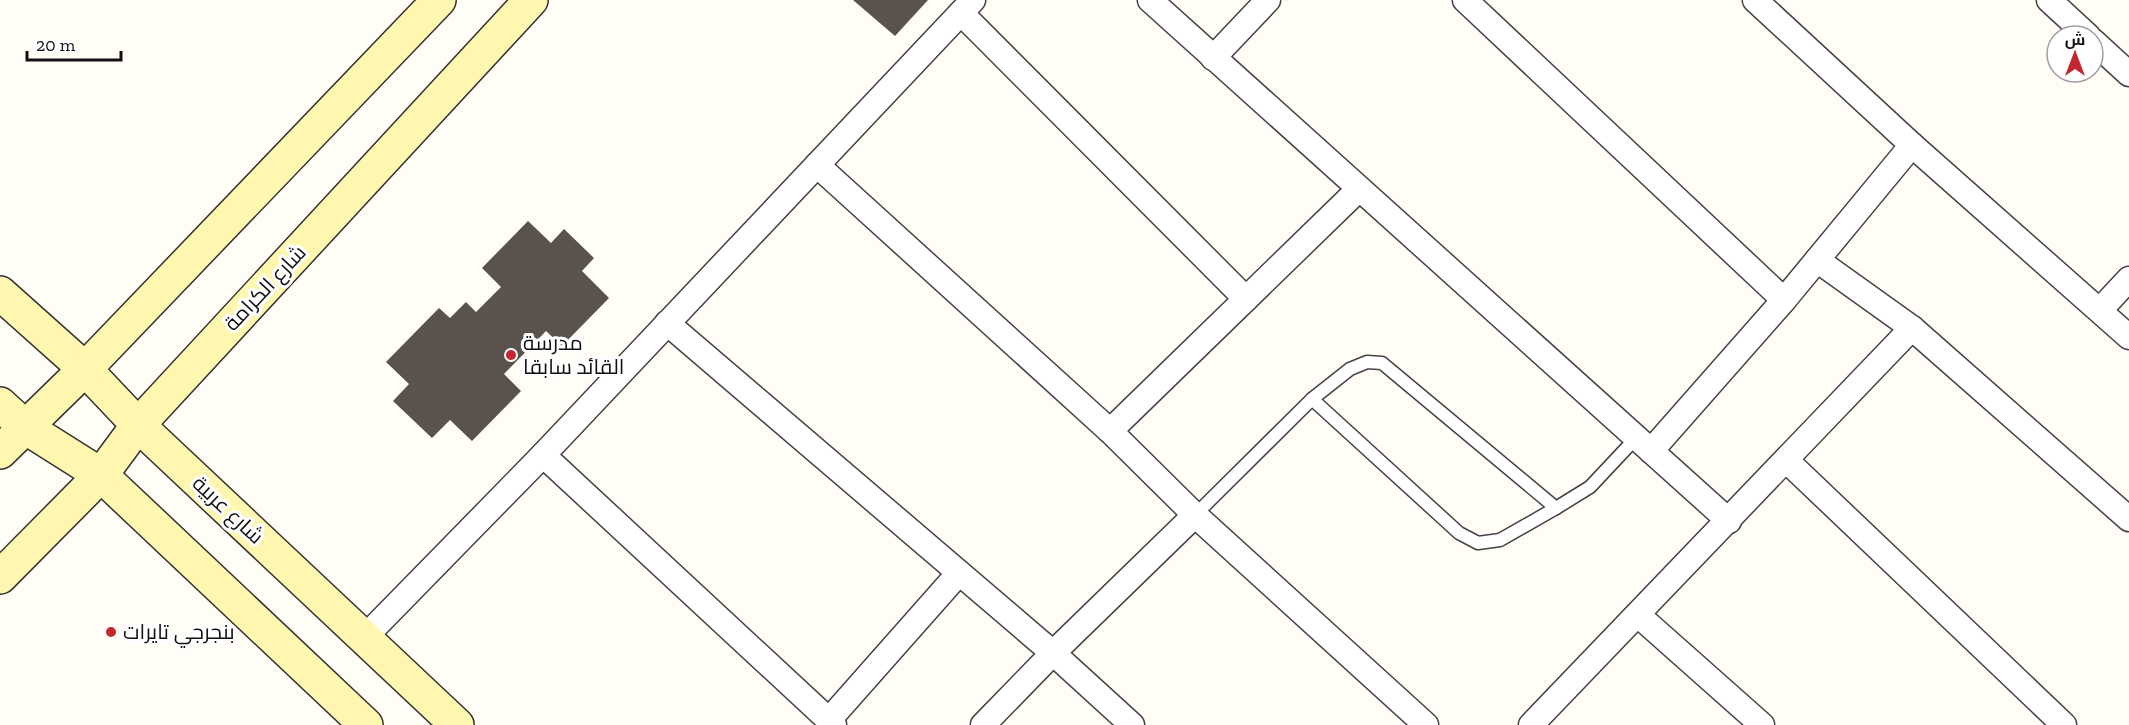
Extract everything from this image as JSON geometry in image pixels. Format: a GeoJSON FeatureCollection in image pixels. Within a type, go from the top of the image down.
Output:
{"type":"FeatureCollection","features":[{"type":"Feature","properties":{"kind":"street"},"geometry":{"type":"LineString","coordinates":[[0,452],[85,369],[439,0]]}},
{"type":"Feature","properties":{"kind":"street","name":"شارع الكرامة"},"geometry":{"type":"LineString","coordinates":[[0,577],[101,475],[138,425],[531,0]]}},
{"type":"Feature","properties":{"kind":"street"},"geometry":{"type":"LineString","coordinates":[[1150,0],[1728,521]]}},
{"type":"Feature","properties":{"kind":"street"},"geometry":{"type":"LineString","coordinates":[[1213,58],[1268,0]]}},
{"type":"Feature","properties":{"kind":"street"},"geometry":{"type":"LineString","coordinates":[[1465,0],[1784,300]]}},
{"type":"Feature","properties":{"kind":"street"},"geometry":{"type":"LineString","coordinates":[[1755,0],[1912,145],[2129,337]]}},
{"type":"Feature","properties":{"kind":"street"},"geometry":{"type":"LineString","coordinates":[[2049,0],[2075,24]]}},
{"type":"Feature","properties":{"kind":"street"},"geometry":{"type":"LineString","coordinates":[[364,638],[543,455],[967,6],[1246,299]]}},
{"type":"Feature","properties":{"kind":"street"},"geometry":{"type":"LineString","coordinates":[[2105,52],[2129,74]]}},
{"type":"Feature","properties":{"kind":"street"},"geometry":{"type":"LineString","coordinates":[[1644,444],[1784,300],[1912,145]]}},
{"type":"Feature","properties":{"kind":"street"},"geometry":{"type":"LineString","coordinates":[[817,165],[1110,431],[1195,515],[1426,725]]}},
{"type":"Feature","properties":{"kind":"street"},"geometry":{"type":"LineString","coordinates":[[1110,431],[1359,189]]}},
{"type":"Feature","properties":{"kind":"street"},"geometry":{"type":"LineString","coordinates":[[1817,260],[1912,328],[2129,519]]}},
{"type":"Feature","properties":{"kind":"street"},"geometry":{"type":"LineString","coordinates":[[2100,310],[2129,279]]}},
{"type":"Feature","properties":{"kind":"street","name":"شارع عربية"},"geometry":{"type":"LineString","coordinates":[[0,293],[85,369],[138,425],[457,725]]}},
{"type":"Feature","properties":{"kind":"street"},"geometry":{"type":"LineString","coordinates":[[667,323],[1053,653],[1132,725]]}},
{"type":"Feature","properties":{"kind":"street"},"geometry":{"type":"LineString","coordinates":[[1531,725],[1912,328]]}},
{"type":"Feature","properties":{"kind":"street"},"geometry":{"type":"LineString","coordinates":[[0,404],[25,427],[101,475],[366,725]]}},
{"type":"Feature","properties":{"kind":"street"},"geometry":{"type":"LineString","coordinates":[[543,455],[832,723],[959,573]]}},
{"type":"Feature","properties":{"kind":"street"},"geometry":{"type":"LineString","coordinates":[[1786,460],[2064,725]]}},
{"type":"Feature","properties":{"kind":"street"},"geometry":{"type":"LineString","coordinates":[[983,725],[1053,653],[1195,515]]}},
{"type":"Feature","properties":{"kind":"street"},"geometry":{"type":"LineString","coordinates":[[1638,615],[1762,725]]}},
{"type":"Feature","properties":{"kind":"lane"},"geometry":{"type":"LineString","coordinates":[[1195,515],[1312,399],[1350,369],[1367,363],[1382,363],[1556,508]]}},
{"type":"Feature","properties":{"kind":"lane"},"geometry":{"type":"LineString","coordinates":[[1312,399],[1459,533],[1478,543],[1500,540],[1556,508],[1590,487],[1644,444]]}},
{"type":"Feature","properties":{"kind":"building"},"geometry":{"type":"Polygon","coordinates":[[[853,0],[928,0],[895,36],[853,0]]]}},
{"type":"Feature","properties":{"kind":"building"},"geometry":{"type":"Polygon","coordinates":[[[528,221],[551,243],[564,229],[594,258],[582,271],[609,298],[562,346],[546,331],[504,374],[521,391],[472,441],[450,420],[432,438],[393,401],[409,384],[386,362],[439,308],[450,318],[466,302],[476,312],[501,287],[482,268],[528,221]]]}},
{"type":"Feature","properties":{"kind":"place","name":"مدرسة القائد سابقا"},"geometry":{"type":"Point","coordinates":[511,355]}},
{"type":"Feature","properties":{"kind":"place","name":"بنجرجي تايرات"},"geometry":{"type":"Point","coordinates":[111,632]}}]}
